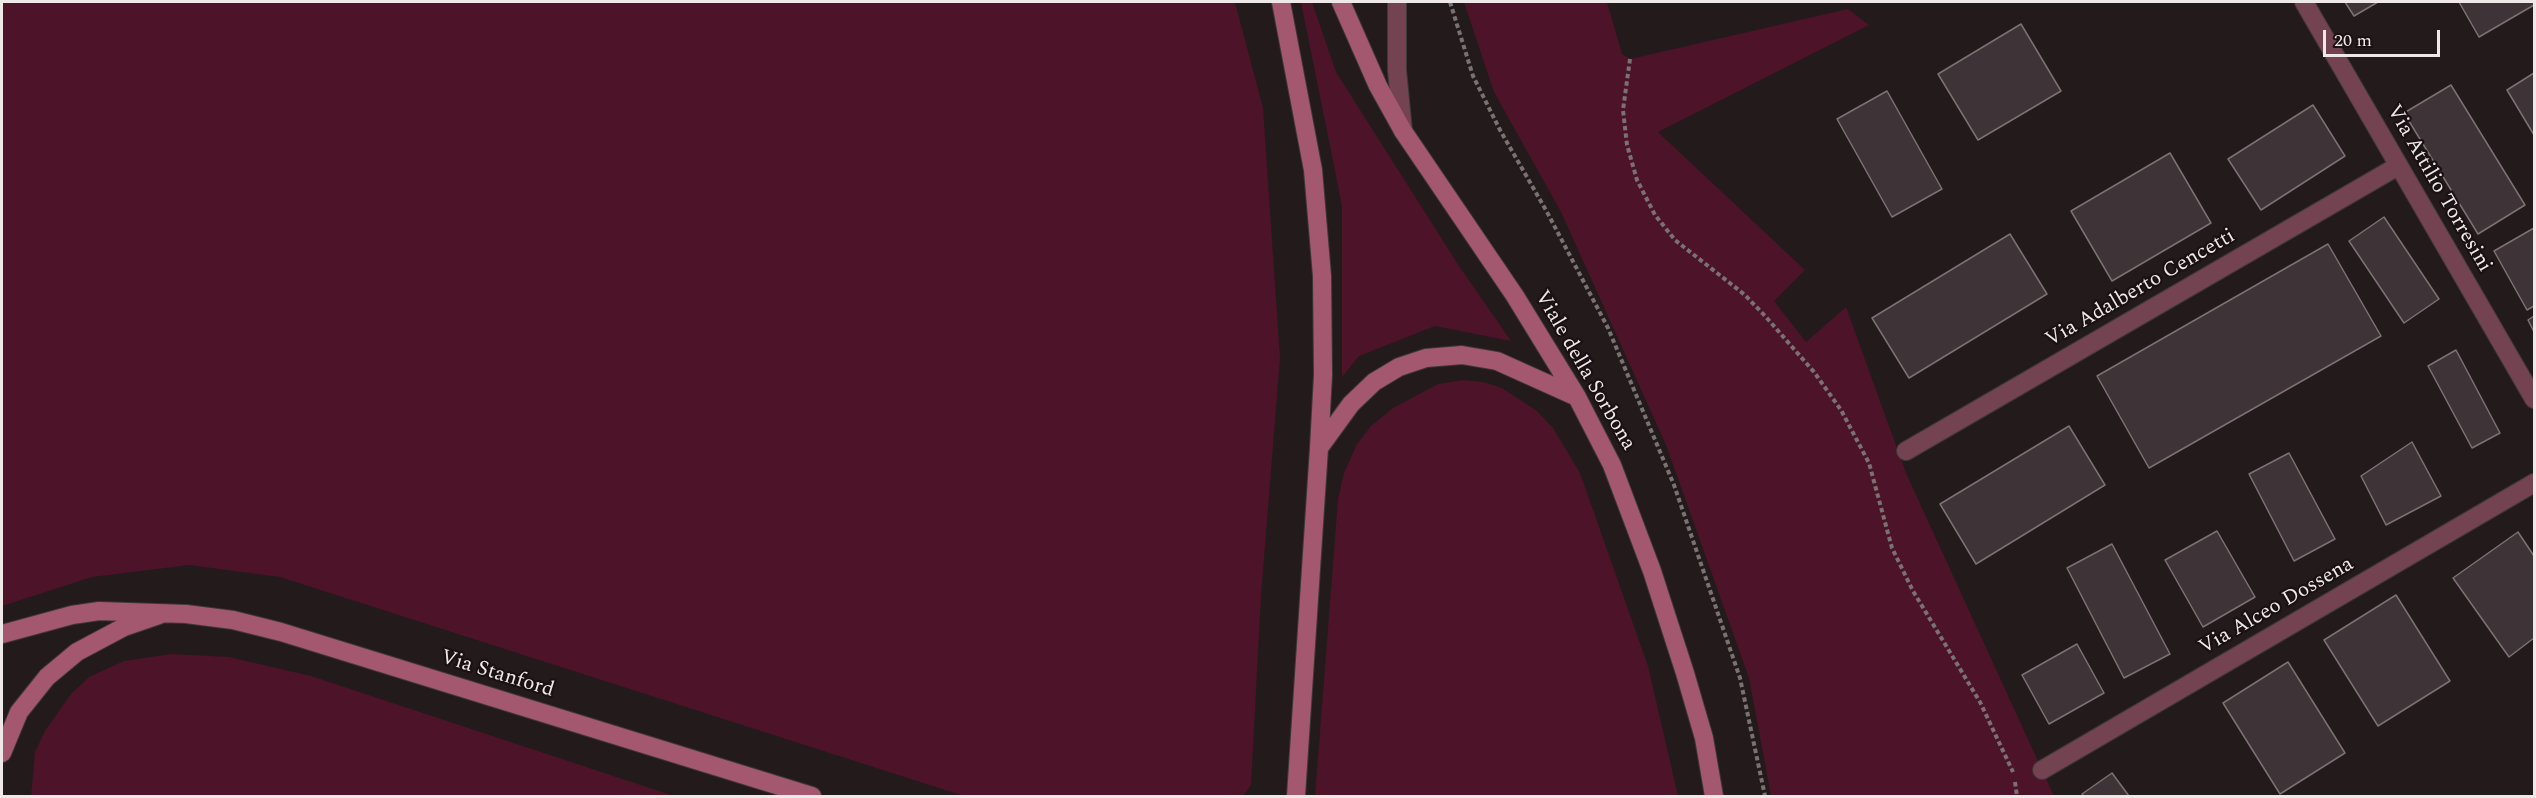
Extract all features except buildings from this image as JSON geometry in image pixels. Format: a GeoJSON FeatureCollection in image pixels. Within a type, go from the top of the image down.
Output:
{"type":"FeatureCollection","features":[{"type":"Feature","properties":{"kind":"street"},"geometry":{"type":"LineString","coordinates":[[1281,2],[1308,135],[1318,225],[1323,323],[1320,448],[1296,796]]}},
{"type":"Feature","properties":{"kind":"street","name":"Viale della Sorbona"},"geometry":{"type":"LineString","coordinates":[[1341,2],[1361,51],[1403,131],[1515,296],[1577,397],[1612,465],[1652,571],[1704,738],[1714,796]]}},
{"type":"Feature","properties":{"kind":"street"},"geometry":{"type":"LineString","coordinates":[[1397,2],[1397,70],[1403,131]]}},
{"type":"Feature","properties":{"kind":"street","name":"Via Attilio Torresini"},"geometry":{"type":"LineString","coordinates":[[2304,2],[2535,399]]}},
{"type":"Feature","properties":{"kind":"street","name":"Via Adalberto Cencetti"},"geometry":{"type":"LineString","coordinates":[[1906,451],[2398,166]]}},
{"type":"Feature","properties":{"kind":"street"},"geometry":{"type":"LineString","coordinates":[[1320,448],[1352,404],[1374,382],[1400,367],[1426,358],[1462,356],[1497,361],[1577,397]]}},
{"type":"Feature","properties":{"kind":"street","name":"Via Alceo Dossena"},"geometry":{"type":"LineString","coordinates":[[2042,770],[2535,483]]}},
{"type":"Feature","properties":{"kind":"street","name":"Via Stanford"},"geometry":{"type":"LineString","coordinates":[[2,634],[72,615],[99,611],[208,615],[281,632],[812,796]]}},
{"type":"Feature","properties":{"kind":"street","name":"Via Stanford"},"geometry":{"type":"LineString","coordinates":[[2,753],[19,712],[32,693],[62,664],[77,652],[124,627],[166,613]]}},
{"type":"Feature","properties":{"kind":"path"},"geometry":{"type":"LineString","coordinates":[[1450,2],[1473,76],[1500,130],[1587,285],[1608,328],[1662,455],[1740,678],[1765,796]]}},
{"type":"Feature","properties":{"kind":"path"},"geometry":{"type":"LineString","coordinates":[[1630,59],[1623,111],[1627,145],[1637,180],[1650,206],[1675,240],[1745,296],[1773,324],[1814,372],[1841,410],[1869,463],[1892,548],[1913,591],[1980,702],[2014,776],[2017,796]]}},
{"type":"Feature","properties":{"kind":"shaded area"},"geometry":{"type":"Polygon","coordinates":[[[2,2],[1235,2],[1263,108],[1280,358],[1261,596],[1251,785],[1243,796],[964,796],[280,577],[189,565],[92,577],[2,606],[2,2]]]}},
{"type":"Feature","properties":{"kind":"shaded area"},"geometry":{"type":"Polygon","coordinates":[[[1301,2],[1312,2],[1336,72],[1459,266],[1511,341],[1435,326],[1359,356],[1342,377],[1342,206],[1301,2]]]}},
{"type":"Feature","properties":{"kind":"shaded area"},"geometry":{"type":"Polygon","coordinates":[[[1464,2],[1607,2],[1622,54],[1630,59],[1848,9],[1869,25],[1658,132],[1805,270],[1774,301],[1806,342],[1846,307],[1906,473],[2054,796],[1771,796],[1749,678],[1666,445],[1561,212],[1494,92],[1464,2]]]}},
{"type":"Feature","properties":{"kind":"shaded area"},"geometry":{"type":"Polygon","coordinates":[[[1463,380],[1483,382],[1502,388],[1537,411],[1553,428],[1580,473],[1648,666],[1678,796],[1315,796],[1338,499],[1344,473],[1357,444],[1371,426],[1393,408],[1438,384],[1463,380]]]}},
{"type":"Feature","properties":{"kind":"shaded area"},"geometry":{"type":"Polygon","coordinates":[[[171,654],[229,657],[311,676],[674,796],[31,796],[35,752],[45,731],[71,694],[89,677],[124,661],[171,654]]]}}]}
